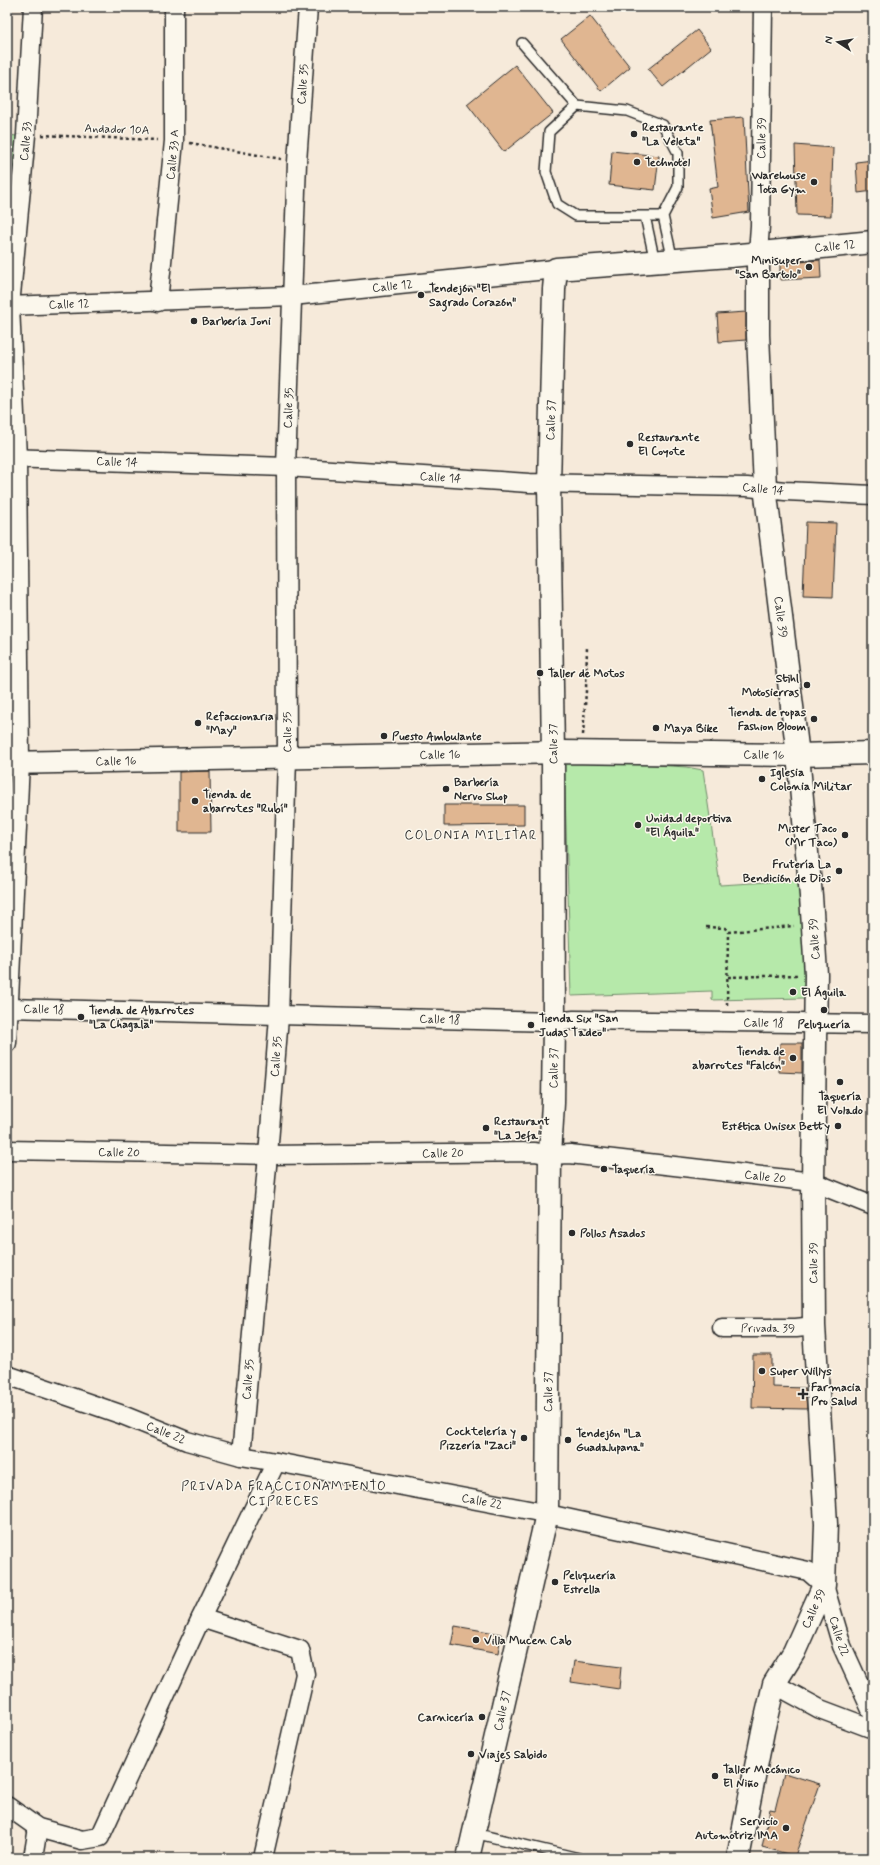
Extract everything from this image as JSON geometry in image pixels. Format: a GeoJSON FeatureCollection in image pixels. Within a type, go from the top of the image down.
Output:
{"type":"FeatureCollection","features":[{"type":"Feature","properties":{"kind":"main road","name":"Calle 12"},"geometry":{"type":"LineString","coordinates":[[556,269],[758,254],[873,242]]}},
{"type":"Feature","properties":{"kind":"main road","name":"Calle 39"},"geometry":{"type":"LineString","coordinates":[[738,1858],[763,1731],[774,1684],[794,1652],[824,1584],[826,1524],[814,1326],[813,1182],[816,974],[798,755],[765,487],[758,335],[758,254]]}},
{"type":"Feature","properties":{"kind":"main road","name":"Calle 37"},"geometry":{"type":"LineString","coordinates":[[468,1858],[547,1514],[550,1155],[553,1103],[554,1022],[553,754],[549,484],[554,289],[556,269]]}},
{"type":"Feature","properties":{"kind":"main road","name":"Calle 16"},"geometry":{"type":"LineString","coordinates":[[13,762],[553,754],[581,752],[798,755],[873,753]]}},
{"type":"Feature","properties":{"kind":"street","name":"Calle 33"},"geometry":{"type":"LineString","coordinates":[[7,1043],[13,762],[12,458],[8,306],[26,135],[33,7]]}},
{"type":"Feature","properties":{"kind":"street","name":"Calle 33 A"},"geometry":{"type":"LineString","coordinates":[[158,302],[174,141],[174,7]]}},
{"type":"Feature","properties":{"kind":"street","name":"Calle 35"},"geometry":{"type":"LineString","coordinates":[[241,1456],[268,1155],[278,1016],[287,758],[286,467],[297,162],[308,7]]}},
{"type":"Feature","properties":{"kind":"street","name":"Calle 39"},"geometry":{"type":"LineString","coordinates":[[758,254],[760,226],[763,7]]}},
{"type":"Feature","properties":{"kind":"street","name":"Calle 12"},"geometry":{"type":"LineString","coordinates":[[8,306],[158,302],[292,296],[556,269]]}},
{"type":"Feature","properties":{"kind":"street","name":"Calle 14"},"geometry":{"type":"LineString","coordinates":[[12,458],[286,467],[549,484],[765,487],[785,491],[873,495]]}},
{"type":"Feature","properties":{"kind":"street","name":"Calle 18"},"geometry":{"type":"LineString","coordinates":[[8,1008],[554,1022],[574,1020],[727,1024],[873,1024]]}},
{"type":"Feature","properties":{"kind":"street","name":"Calle 20"},"geometry":{"type":"LineString","coordinates":[[7,1150],[268,1155],[535,1152],[550,1155],[570,1154],[813,1182],[873,1206]]}},
{"type":"Feature","properties":{"kind":"street","name":"Privada 39"},"geometry":{"type":"LineString","coordinates":[[722,1328],[796,1328],[814,1326]]}},
{"type":"Feature","properties":{"kind":"street","name":"Calle 22"},"geometry":{"type":"LineString","coordinates":[[7,1375],[120,1414],[187,1441],[241,1456],[547,1514],[808,1571],[824,1584],[842,1646],[873,1714]]}},
{"type":"Feature","properties":{"kind":"street"},"geometry":{"type":"LineString","coordinates":[[7,1806],[38,1828],[82,1840],[100,1837],[201,1618],[276,1462]]}},
{"type":"Feature","properties":{"kind":"street"},"geometry":{"type":"LineString","coordinates":[[201,1618],[300,1650],[305,1674],[263,1858]]}},
{"type":"Feature","properties":{"kind":"street"},"geometry":{"type":"LineString","coordinates":[[774,1684],[820,1709],[873,1729]]}},
{"type":"Feature","properties":{"kind":"street"},"geometry":{"type":"LineString","coordinates":[[33,1858],[38,1828]]}},
{"type":"Feature","properties":{"kind":"lane"},"geometry":{"type":"LineString","coordinates":[[522,43],[577,106],[627,111],[663,125],[678,153],[678,187],[663,216],[664,261]]}},
{"type":"Feature","properties":{"kind":"lane"},"geometry":{"type":"LineString","coordinates":[[577,106],[548,132],[546,172],[557,204],[576,216],[663,216]]}},
{"type":"Feature","properties":{"kind":"lane"},"geometry":{"type":"LineString","coordinates":[[645,216],[664,261]]}},
{"type":"Feature","properties":{"kind":"lane"},"geometry":{"type":"LineString","coordinates":[[474,1833],[579,1858]]}},
{"type":"Feature","properties":{"kind":"path","name":"Andador 10A"},"geometry":{"type":"LineString","coordinates":[[26,135],[174,141],[297,162]]}},
{"type":"Feature","properties":{"kind":"path"},"geometry":{"type":"LineString","coordinates":[[581,752],[586,691],[587,646]]}},
{"type":"Feature","properties":{"kind":"path"},"geometry":{"type":"LineString","coordinates":[[728,932],[813,925]]}},
{"type":"Feature","properties":{"kind":"path"},"geometry":{"type":"LineString","coordinates":[[706,927],[725,928],[728,932],[727,1024]]}},
{"type":"Feature","properties":{"kind":"path"},"geometry":{"type":"LineString","coordinates":[[728,977],[816,974]]}},
{"type":"Feature","properties":{"kind":"green space"},"geometry":{"type":"Polygon","coordinates":[[[7,135],[17,136],[7,215],[7,135]]]}},
{"type":"Feature","properties":{"kind":"green space","name":"Unidad deportiva \"El Águila\""},"geometry":{"type":"Polygon","coordinates":[[[564,759],[686,767],[703,770],[720,885],[801,880],[806,998],[712,1000],[712,991],[571,996],[564,759]]]}},
{"type":"Feature","properties":{"kind":"building"},"geometry":{"type":"Polygon","coordinates":[[[590,16],[630,67],[601,91],[561,39],[590,16]]]}},
{"type":"Feature","properties":{"kind":"building"},"geometry":{"type":"Polygon","coordinates":[[[697,30],[711,48],[663,87],[648,69],[697,30]]]}},
{"type":"Feature","properties":{"kind":"building"},"geometry":{"type":"Polygon","coordinates":[[[515,65],[553,113],[504,152],[467,104],[515,65]]]}},
{"type":"Feature","properties":{"kind":"building"},"geometry":{"type":"Polygon","coordinates":[[[744,117],[749,212],[713,218],[709,189],[718,187],[710,120],[744,117]]]}},
{"type":"Feature","properties":{"kind":"building","name":"Warehouse Tota Gym"},"geometry":{"type":"Polygon","coordinates":[[[795,145],[833,148],[831,216],[797,215],[795,145]]]}},
{"type":"Feature","properties":{"kind":"building"},"geometry":{"type":"Polygon","coordinates":[[[612,151],[659,156],[655,190],[609,185],[612,151]]]}},
{"type":"Feature","properties":{"kind":"building"},"geometry":{"type":"Polygon","coordinates":[[[873,160],[873,191],[858,193],[856,162],[873,160]]]}},
{"type":"Feature","properties":{"kind":"building"},"geometry":{"type":"Polygon","coordinates":[[[820,260],[821,278],[780,280],[780,264],[820,260]]]}},
{"type":"Feature","properties":{"kind":"building"},"geometry":{"type":"Polygon","coordinates":[[[746,312],[746,340],[719,342],[717,314],[746,312]]]}},
{"type":"Feature","properties":{"kind":"building"},"geometry":{"type":"Polygon","coordinates":[[[806,522],[836,523],[833,597],[803,596],[806,522]]]}},
{"type":"Feature","properties":{"kind":"building","name":"Tienda de abarrotes \"Rubí\""},"geometry":{"type":"Polygon","coordinates":[[[210,771],[211,832],[179,832],[179,772],[210,771]]]}},
{"type":"Feature","properties":{"kind":"building"},"geometry":{"type":"Polygon","coordinates":[[[444,805],[524,805],[524,825],[444,826],[444,805]]]}},
{"type":"Feature","properties":{"kind":"building","name":"Tienda de abarrotes \"Falcón\""},"geometry":{"type":"Polygon","coordinates":[[[780,1043],[802,1043],[802,1073],[779,1072],[780,1043]]]}},
{"type":"Feature","properties":{"kind":"building"},"geometry":{"type":"Polygon","coordinates":[[[753,1355],[772,1355],[772,1387],[805,1388],[807,1409],[752,1408],[753,1355]]]}},
{"type":"Feature","properties":{"kind":"building","name":"Villa Mucen Cab"},"geometry":{"type":"Polygon","coordinates":[[[455,1626],[501,1634],[498,1654],[451,1645],[455,1626]]]}},
{"type":"Feature","properties":{"kind":"building"},"geometry":{"type":"Polygon","coordinates":[[[574,1661],[621,1667],[619,1689],[571,1682],[574,1661]]]}},
{"type":"Feature","properties":{"kind":"building","name":"Servicio Automotriz IMA"},"geometry":{"type":"Polygon","coordinates":[[[784,1773],[820,1784],[795,1856],[762,1847],[770,1809],[775,1810],[784,1773]]]}},
{"type":"Feature","properties":{"kind":"place","name":"Restaurante \"La Veleta\""},"geometry":{"type":"Point","coordinates":[634,134]}},
{"type":"Feature","properties":{"kind":"place","name":"Technotel"},"geometry":{"type":"Point","coordinates":[637,162]}},
{"type":"Feature","properties":{"kind":"place","name":"Warehouse Tota Gym"},"geometry":{"type":"Point","coordinates":[814,182]}},
{"type":"Feature","properties":{"kind":"place","name":"Minisuper \"San Bartolo\""},"geometry":{"type":"Point","coordinates":[809,267]}},
{"type":"Feature","properties":{"kind":"place","name":"Tendejón \"El Sagrado Corazón\""},"geometry":{"type":"Point","coordinates":[421,295]}},
{"type":"Feature","properties":{"kind":"place","name":"Barbería Joni"},"geometry":{"type":"Point","coordinates":[194,321]}},
{"type":"Feature","properties":{"kind":"place","name":"Restaurante El Coyote"},"geometry":{"type":"Point","coordinates":[630,444]}},
{"type":"Feature","properties":{"kind":"place","name":"Taller de Motos"},"geometry":{"type":"Point","coordinates":[540,673]}},
{"type":"Feature","properties":{"kind":"place","name":"Stihl Motosierras"},"geometry":{"type":"Point","coordinates":[807,685]}},
{"type":"Feature","properties":{"kind":"place","name":"Tienda de ropas Fashion Bloom"},"geometry":{"type":"Point","coordinates":[814,719]}},
{"type":"Feature","properties":{"kind":"place","name":"Refaccionaria \"May\""},"geometry":{"type":"Point","coordinates":[198,723]}},
{"type":"Feature","properties":{"kind":"place","name":"Maya Bike"},"geometry":{"type":"Point","coordinates":[656,728]}},
{"type":"Feature","properties":{"kind":"place","name":"Puesto Ambulante"},"geometry":{"type":"Point","coordinates":[384,736]}},
{"type":"Feature","properties":{"kind":"place","name":"Iglesia Colonia Militar"},"geometry":{"type":"Point","coordinates":[762,779]}},
{"type":"Feature","properties":{"kind":"place","name":"Barbería Nervo Shop"},"geometry":{"type":"Point","coordinates":[446,789]}},
{"type":"Feature","properties":{"kind":"place","name":"Tienda de abarrotes \"Rubí\""},"geometry":{"type":"Point","coordinates":[195,801]}},
{"type":"Feature","properties":{"kind":"place","name":"Unidad deportiva \"El Águila\""},"geometry":{"type":"Point","coordinates":[638,825]}},
{"type":"Feature","properties":{"kind":"place","name":"Mister Taco (Mr Taco)"},"geometry":{"type":"Point","coordinates":[845,835]}},
{"type":"Feature","properties":{"kind":"place","name":"Frutería La Bendición de Dios"},"geometry":{"type":"Point","coordinates":[839,871]}},
{"type":"Feature","properties":{"kind":"place","name":"El Águila"},"geometry":{"type":"Point","coordinates":[793,992]}},
{"type":"Feature","properties":{"kind":"place","name":"Peluquería"},"geometry":{"type":"Point","coordinates":[824,1010]}},
{"type":"Feature","properties":{"kind":"place","name":"Tienda de Abarrotes \"La Chagala\""},"geometry":{"type":"Point","coordinates":[81,1017]}},
{"type":"Feature","properties":{"kind":"place","name":"Tienda Six \"San Judas Tadeo\""},"geometry":{"type":"Point","coordinates":[531,1025]}},
{"type":"Feature","properties":{"kind":"place","name":"Tienda de abarrotes \"Falcón\""},"geometry":{"type":"Point","coordinates":[793,1058]}},
{"type":"Feature","properties":{"kind":"place","name":"Taquería El Volado"},"geometry":{"type":"Point","coordinates":[840,1082]}},
{"type":"Feature","properties":{"kind":"place","name":"Estética Unisex Betty"},"geometry":{"type":"Point","coordinates":[838,1126]}},
{"type":"Feature","properties":{"kind":"place","name":"Restaurant \"La Jefa\""},"geometry":{"type":"Point","coordinates":[486,1128]}},
{"type":"Feature","properties":{"kind":"place","name":"Taquería"},"geometry":{"type":"Point","coordinates":[604,1169]}},
{"type":"Feature","properties":{"kind":"place","name":"Pollos Asados"},"geometry":{"type":"Point","coordinates":[572,1233]}},
{"type":"Feature","properties":{"kind":"place","name":"Super Willys"},"geometry":{"type":"Point","coordinates":[762,1371]}},
{"type":"Feature","properties":{"kind":"place","name":"Farmacia Pro Salud"},"geometry":{"type":"Point","coordinates":[803,1394]}},
{"type":"Feature","properties":{"kind":"place","name":"Cocktelería y Pizzería \"Zaci\""},"geometry":{"type":"Point","coordinates":[524,1438]}},
{"type":"Feature","properties":{"kind":"place","name":"Tendejón \"La Guadalupana\""},"geometry":{"type":"Point","coordinates":[568,1440]}},
{"type":"Feature","properties":{"kind":"place","name":"Peluquería Estrella"},"geometry":{"type":"Point","coordinates":[555,1582]}},
{"type":"Feature","properties":{"kind":"place","name":"Villa Mucen Cab"},"geometry":{"type":"Point","coordinates":[476,1640]}},
{"type":"Feature","properties":{"kind":"place","name":"Carnicería"},"geometry":{"type":"Point","coordinates":[482,1717]}},
{"type":"Feature","properties":{"kind":"place","name":"Viajes Sabido"},"geometry":{"type":"Point","coordinates":[471,1754]}},
{"type":"Feature","properties":{"kind":"place","name":"Taller Mecánico El Niño"},"geometry":{"type":"Point","coordinates":[715,1776]}},
{"type":"Feature","properties":{"kind":"place","name":"Servicio Automotriz IMA"},"geometry":{"type":"Point","coordinates":[786,1828]}},
{"type":"Feature","properties":{"kind":"district","name":"COLONIA MILITAR"},"geometry":{"type":"Point","coordinates":[471,834]}},
{"type":"Feature","properties":{"kind":"district","name":"PRIVADA FRACCIONAMIENTO CIPRECES"},"geometry":{"type":"Point","coordinates":[284,1492]}}]}
